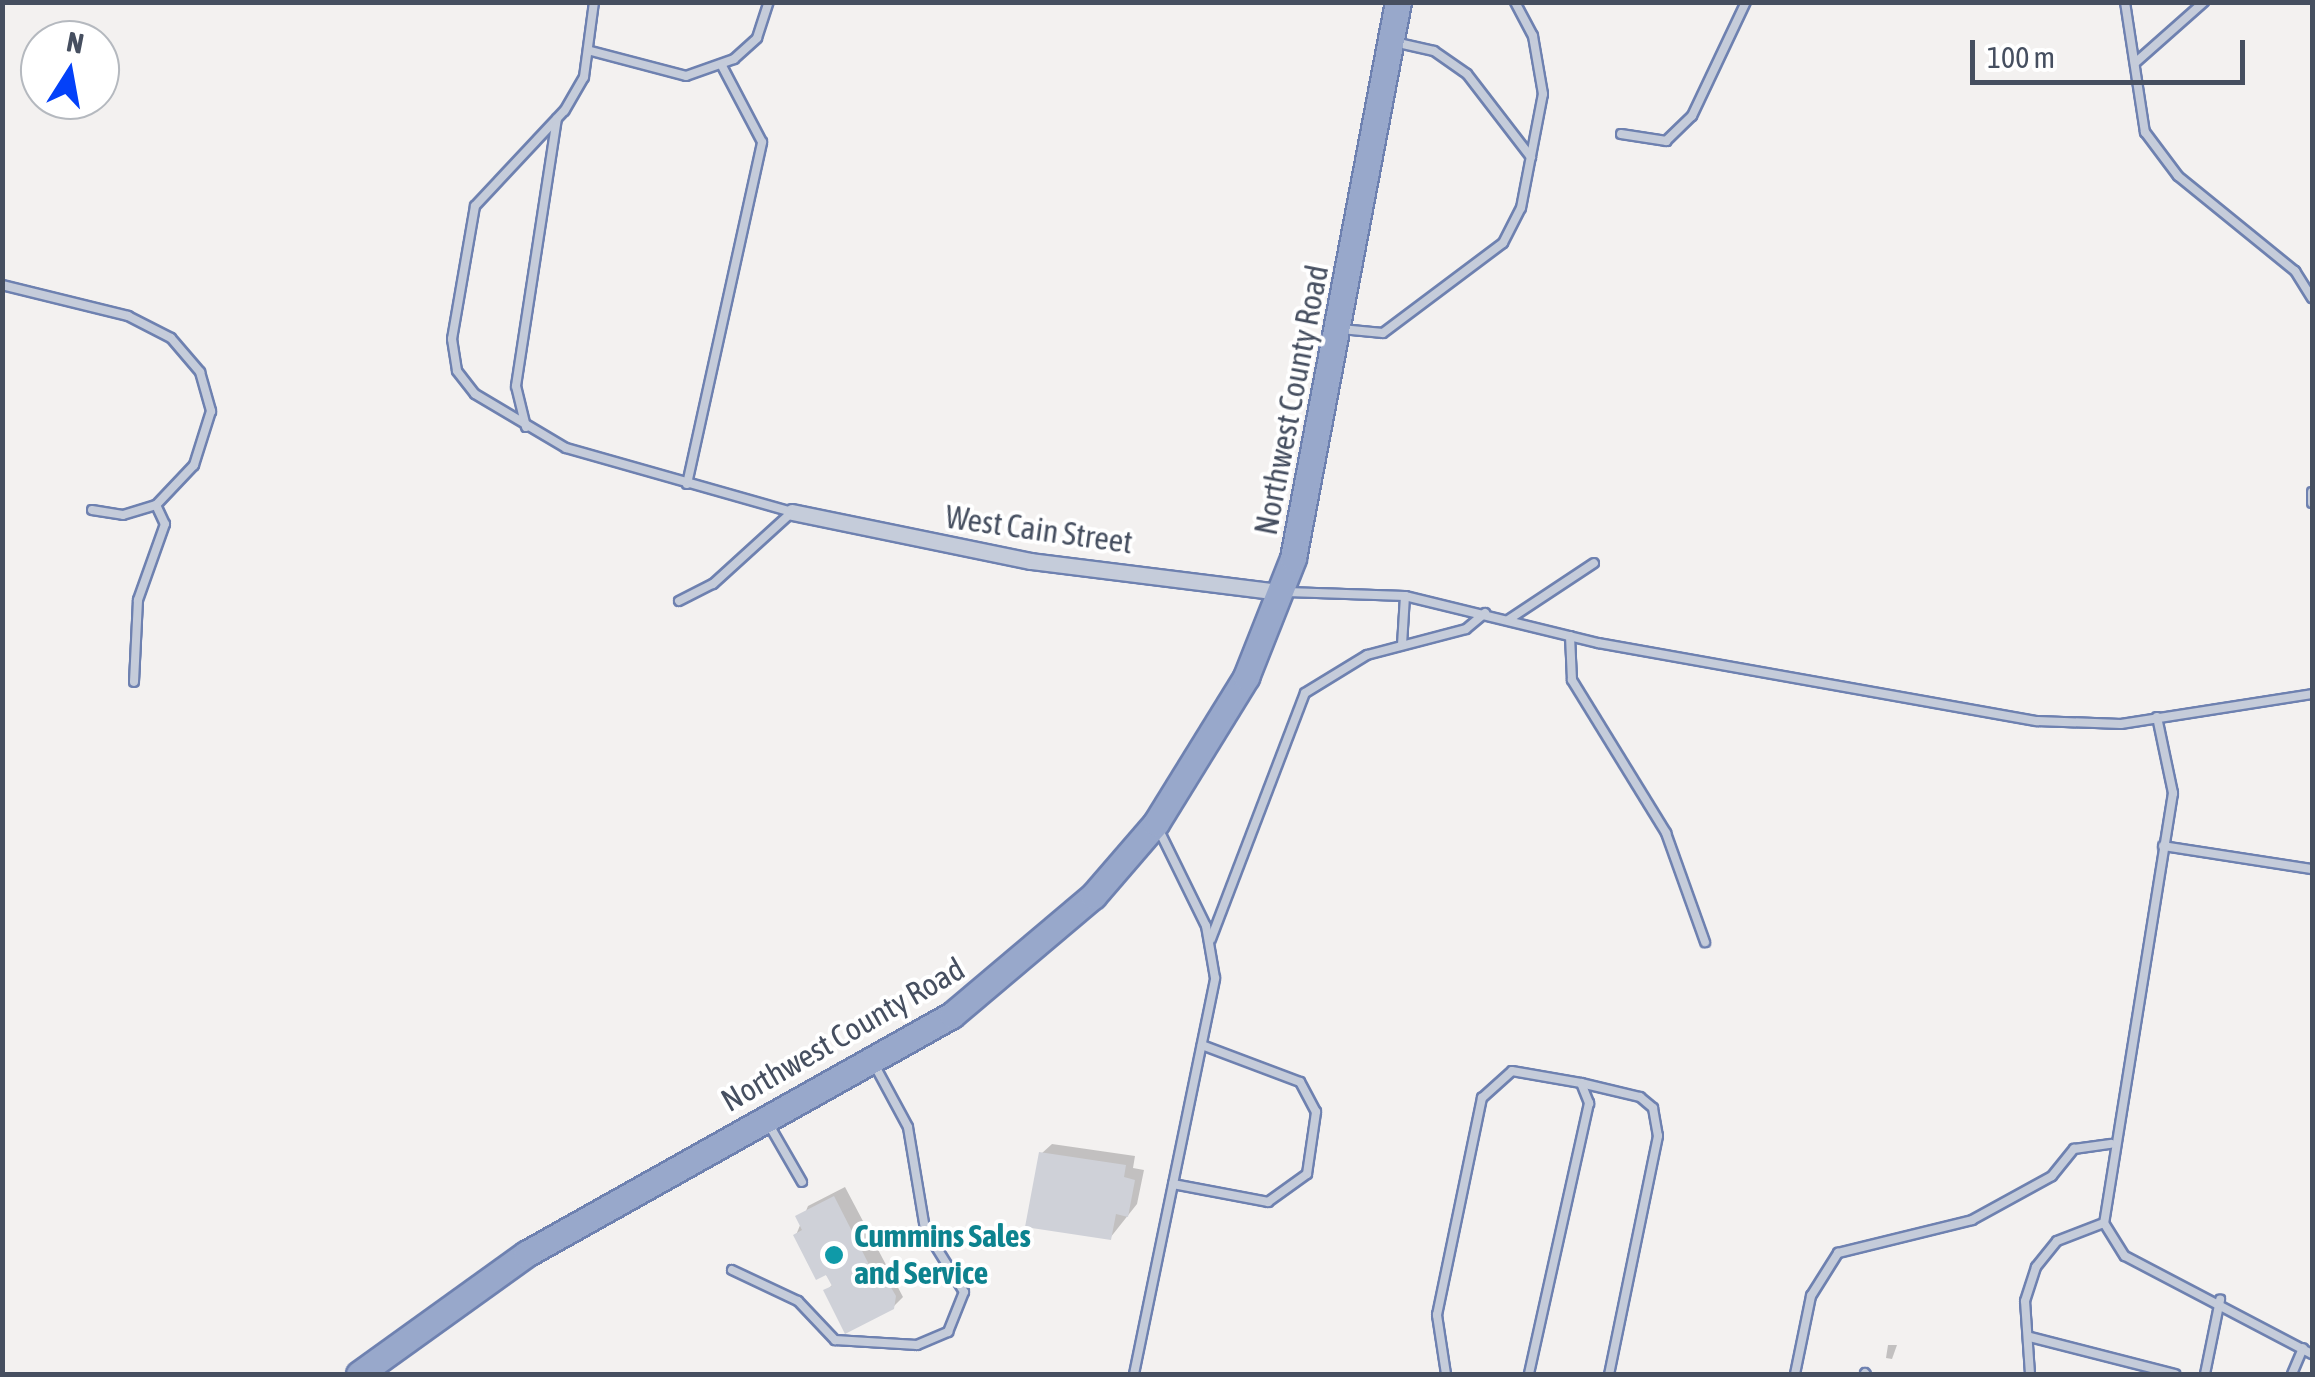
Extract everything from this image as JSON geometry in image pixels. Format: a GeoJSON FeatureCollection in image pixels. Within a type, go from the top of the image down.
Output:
{"type":"FeatureCollection","features":[{"type":"Feature","properties":{"kind":"highway","name":"Northwest County Road"},"geometry":{"type":"LineString","coordinates":[[359,1374],[482,1282],[872,1060],[1032,953],[1156,824],[1221,723],[1281,592],[1341,329],[1398,2]]}},
{"type":"Feature","properties":{"kind":"street","name":"West Cain Street"},"geometry":{"type":"LineString","coordinates":[[792,512],[1032,561],[1281,592]]}},
{"type":"Feature","properties":{"kind":"lane"},"geometry":{"type":"LineString","coordinates":[[526,427],[516,386],[557,119],[590,51],[594,2]]}},
{"type":"Feature","properties":{"kind":"lane"},"geometry":{"type":"LineString","coordinates":[[590,51],[686,76],[721,64],[756,38],[769,2]]}},
{"type":"Feature","properties":{"kind":"lane"},"geometry":{"type":"LineString","coordinates":[[1341,329],[1383,333],[1502,243],[1531,156],[1542,94],[1533,36],[1514,2]]}},
{"type":"Feature","properties":{"kind":"lane"},"geometry":{"type":"LineString","coordinates":[[1621,134],[1666,141],[1692,116],[1746,2]]}},
{"type":"Feature","properties":{"kind":"lane"},"geometry":{"type":"LineString","coordinates":[[2125,2],[2135,63],[2134,109],[2166,162],[2294,270],[2312,298]]}},
{"type":"Feature","properties":{"kind":"lane"},"geometry":{"type":"LineString","coordinates":[[2135,63],[2204,2]]}},
{"type":"Feature","properties":{"kind":"lane"},"geometry":{"type":"LineString","coordinates":[[1392,41],[1434,51],[1466,74],[1531,156]]}},
{"type":"Feature","properties":{"kind":"lane"},"geometry":{"type":"LineString","coordinates":[[687,484],[762,142],[721,64]]}},
{"type":"Feature","properties":{"kind":"lane"},"geometry":{"type":"LineString","coordinates":[[557,119],[475,206],[452,339],[458,371],[475,394],[526,427],[687,484],[792,512]]}},
{"type":"Feature","properties":{"kind":"lane"},"geometry":{"type":"LineString","coordinates":[[2,284],[128,316],[170,338],[200,372],[212,411],[200,447],[156,505],[123,516],[92,510]]}},
{"type":"Feature","properties":{"kind":"lane"},"geometry":{"type":"LineString","coordinates":[[2312,492],[2312,502]]}},
{"type":"Feature","properties":{"kind":"lane"},"geometry":{"type":"LineString","coordinates":[[134,682],[138,600],[165,524],[156,505]]}},
{"type":"Feature","properties":{"kind":"lane"},"geometry":{"type":"LineString","coordinates":[[679,602],[713,584],[792,512]]}},
{"type":"Feature","properties":{"kind":"lane"},"geometry":{"type":"LineString","coordinates":[[1508,620],[1594,563]]}},
{"type":"Feature","properties":{"kind":"lane"},"geometry":{"type":"LineString","coordinates":[[1281,592],[1405,596],[1570,636],[2037,721],[2157,717],[2312,694]]}},
{"type":"Feature","properties":{"kind":"lane"},"geometry":{"type":"LineString","coordinates":[[1402,646],[1405,596]]}},
{"type":"Feature","properties":{"kind":"lane"},"geometry":{"type":"LineString","coordinates":[[1211,939],[1305,693],[1367,654],[1466,629],[1486,613]]}},
{"type":"Feature","properties":{"kind":"lane"},"geometry":{"type":"LineString","coordinates":[[1570,636],[1572,680],[1666,833],[1706,942]]}},
{"type":"Feature","properties":{"kind":"lane"},"geometry":{"type":"LineString","coordinates":[[2157,717],[2173,793],[2111,1144],[2104,1223],[2125,1256],[2220,1300],[2312,1354]]}},
{"type":"Feature","properties":{"kind":"lane"},"geometry":{"type":"LineString","coordinates":[[1134,1374],[1215,978],[1211,939],[1156,824]]}},
{"type":"Feature","properties":{"kind":"lane"},"geometry":{"type":"LineString","coordinates":[[2163,846],[2312,869]]}},
{"type":"Feature","properties":{"kind":"lane"},"geometry":{"type":"LineString","coordinates":[[1173,1184],[1268,1202],[1307,1174],[1316,1112],[1300,1082],[1202,1045]]}},
{"type":"Feature","properties":{"kind":"lane"},"geometry":{"type":"LineString","coordinates":[[732,1270],[798,1301],[835,1340],[916,1345],[948,1332],[964,1292],[925,1229],[908,1127],[872,1060]]}},
{"type":"Feature","properties":{"kind":"lane"},"geometry":{"type":"LineString","coordinates":[[1446,1374],[1437,1314],[1482,1098],[1512,1072],[1640,1097],[1654,1108],[1658,1136],[1609,1374]]}},
{"type":"Feature","properties":{"kind":"lane"},"geometry":{"type":"LineString","coordinates":[[1529,1374],[1589,1102],[1581,1083]]}},
{"type":"Feature","properties":{"kind":"lane"},"geometry":{"type":"LineString","coordinates":[[766,1119],[802,1182]]}},
{"type":"Feature","properties":{"kind":"lane"},"geometry":{"type":"LineString","coordinates":[[1794,1374],[1811,1296],[1838,1252],[1972,1220],[2052,1176],[2074,1149],[2111,1144]]}},
{"type":"Feature","properties":{"kind":"lane"},"geometry":{"type":"LineString","coordinates":[[2030,1374],[2025,1301],[2036,1267],[2057,1241],[2104,1223]]}},
{"type":"Feature","properties":{"kind":"lane"},"geometry":{"type":"LineString","coordinates":[[2205,1374],[2220,1300]]}},
{"type":"Feature","properties":{"kind":"lane"},"geometry":{"type":"LineString","coordinates":[[2030,1337],[2074,1341],[2175,1374]]}},
{"type":"Feature","properties":{"kind":"lane"},"geometry":{"type":"LineString","coordinates":[[2292,1374],[2302,1348]]}},
{"type":"Feature","properties":{"kind":"building"},"geometry":{"type":"Polygon","coordinates":[[[1039,1152],[1126,1165],[1124,1177],[1135,1180],[1128,1217],[1116,1214],[1111,1240],[1025,1227],[1039,1152]]]}},
{"type":"Feature","properties":{"kind":"building","name":"Cummins Sales and Service"},"geometry":{"type":"Polygon","coordinates":[[[834,1196],[881,1288],[889,1284],[896,1296],[894,1309],[845,1334],[823,1290],[832,1286],[826,1275],[816,1280],[793,1235],[802,1230],[795,1216],[834,1196]]]}},
{"type":"Feature","properties":{"kind":"place","name":"Cummins Sales and Service"},"geometry":{"type":"Point","coordinates":[834,1255]}}]}
